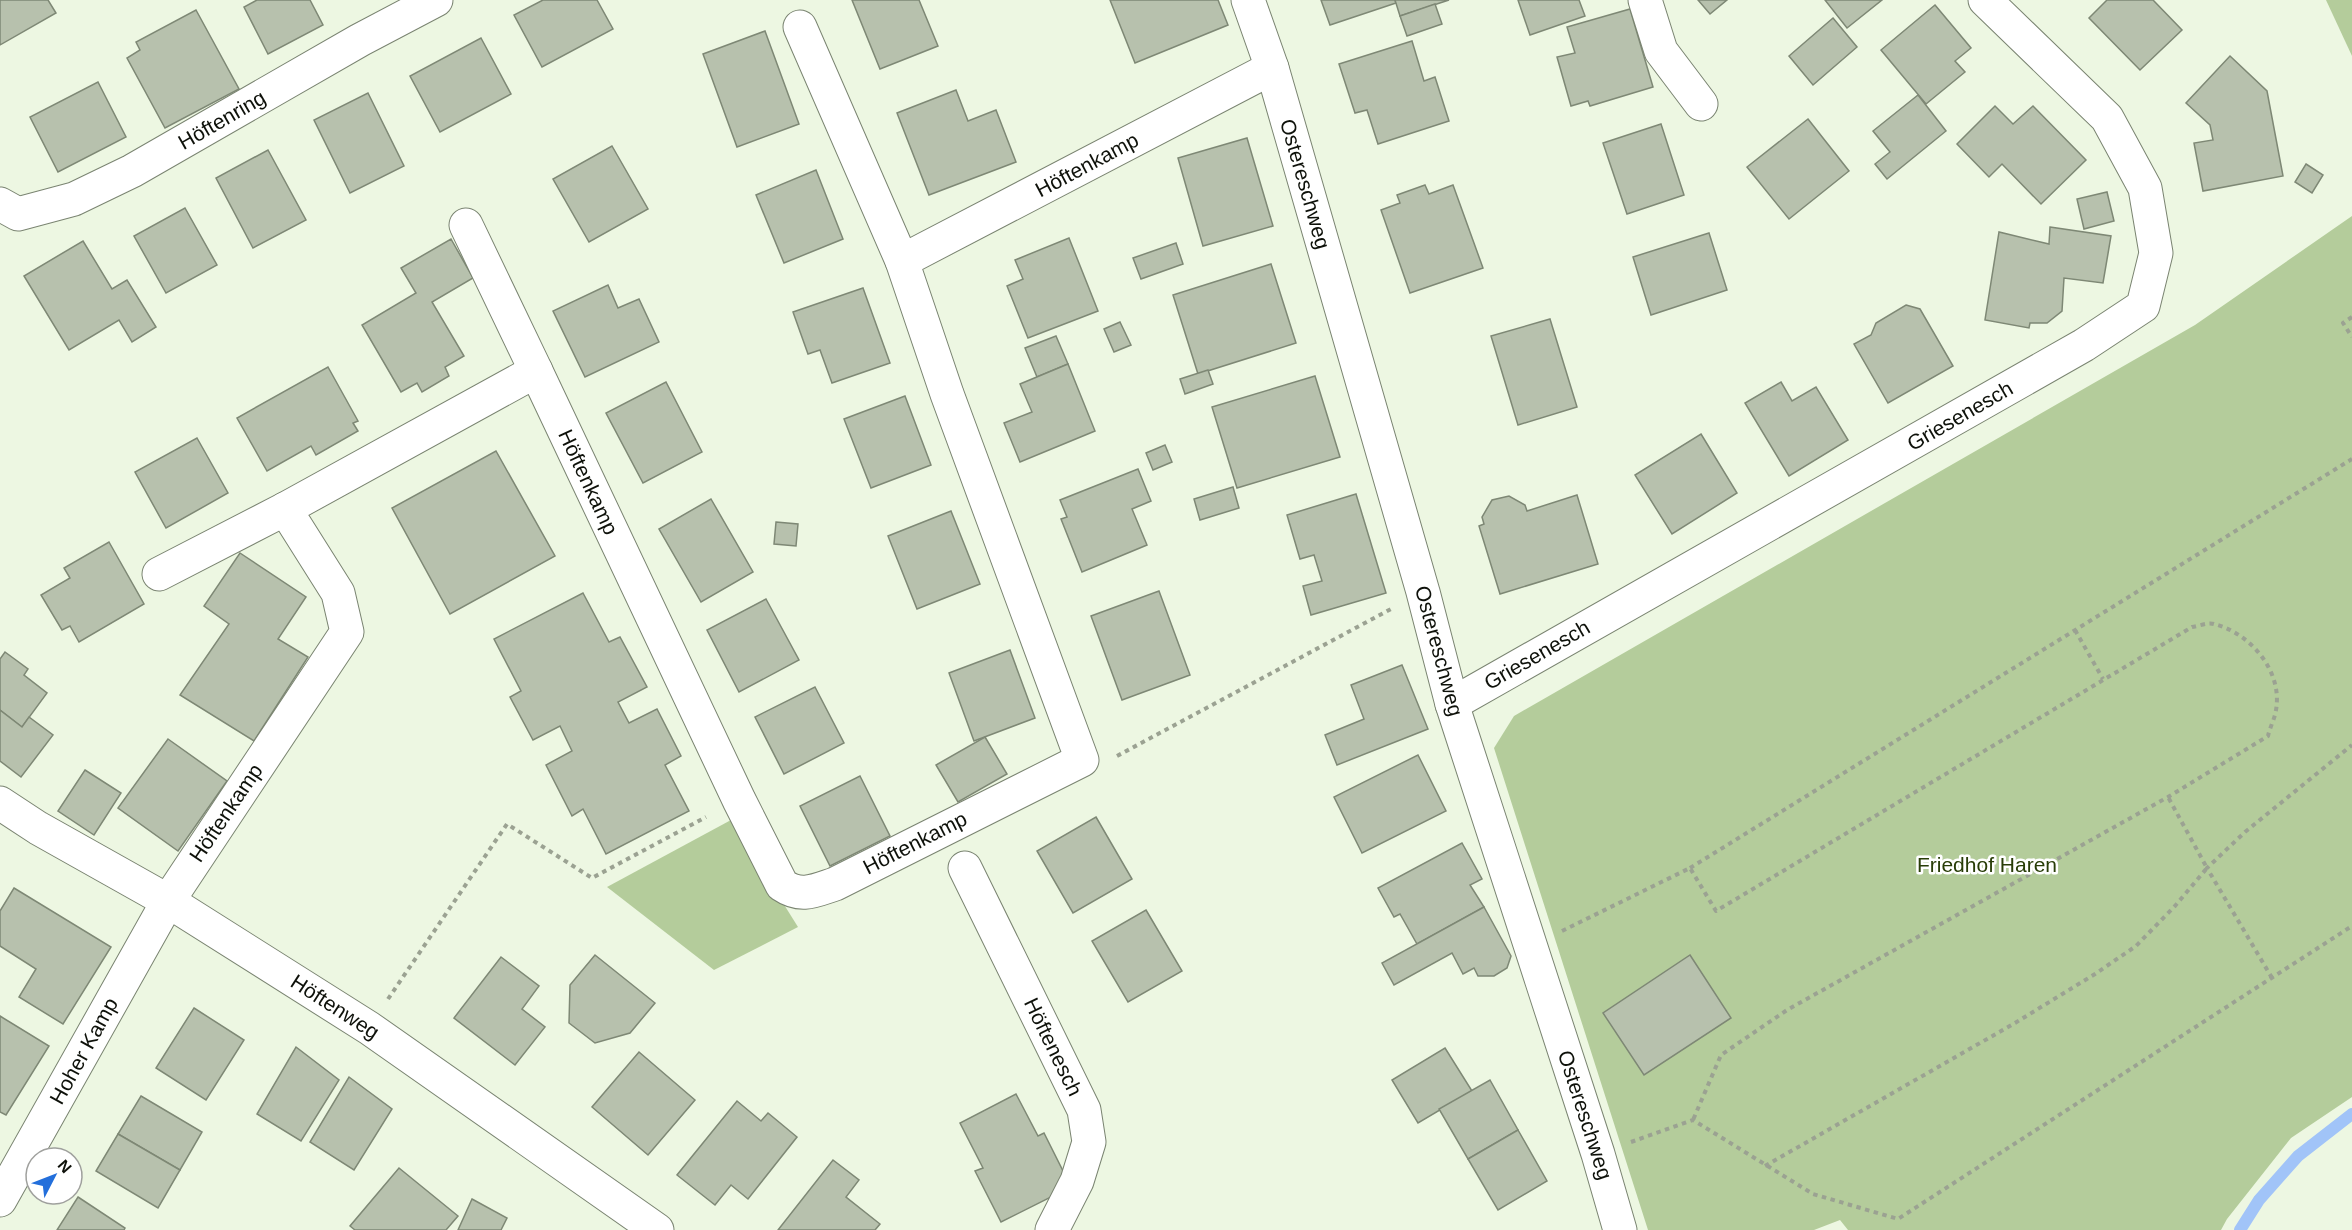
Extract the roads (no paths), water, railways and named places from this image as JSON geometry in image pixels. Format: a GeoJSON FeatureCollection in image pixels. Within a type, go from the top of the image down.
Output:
{"type":"FeatureCollection","features":[{"type":"Feature","properties":{"kind":"street","name":"Höftenring"},"geometry":{"type":"LineString","coordinates":[[0,204],[18,214],[74,199],[132,171],[360,40],[436,0]]}},
{"type":"Feature","properties":{"kind":"street","name":"Ostereschweg"},"geometry":{"type":"LineString","coordinates":[[1248,0],[1272,68],[1423,592],[1452,704],[1598,1154],[1620,1230]]}},
{"type":"Feature","properties":{"kind":"street"},"geometry":{"type":"LineString","coordinates":[[1646,0],[1661,51],[1701,104]]}},
{"type":"Feature","properties":{"kind":"street","name":"Griesenesch"},"geometry":{"type":"LineString","coordinates":[[1452,704],[2084,345],[2143,306],[2156,253],[2145,188],[2107,118],[1985,0]]}},
{"type":"Feature","properties":{"kind":"street"},"geometry":{"type":"LineString","coordinates":[[800,27],[902,261]]}},
{"type":"Feature","properties":{"kind":"street","name":"Höftenkamp"},"geometry":{"type":"LineString","coordinates":[[466,225],[739,800],[782,885],[794,892],[810,892],[835,884],[1082,760],[947,394],[902,261],[1272,68]]}},
{"type":"Feature","properties":{"kind":"street"},"geometry":{"type":"LineString","coordinates":[[159,574],[285,509],[536,371]]}},
{"type":"Feature","properties":{"kind":"street","name":"Höftenkamp"},"geometry":{"type":"LineString","coordinates":[[168,901],[347,632],[338,593],[285,509]]}},
{"type":"Feature","properties":{"kind":"street","name":"Höftenweg"},"geometry":{"type":"LineString","coordinates":[[0,803],[38,828],[168,901],[369,1028],[657,1230]]}},
{"type":"Feature","properties":{"kind":"street","name":"Höftenesch"},"geometry":{"type":"LineString","coordinates":[[965,868],[1084,1110],[1089,1142],[1077,1181],[1052,1230]]}},
{"type":"Feature","properties":{"kind":"street","name":"Hoher Kamp"},"geometry":{"type":"LineString","coordinates":[[0,1200],[168,901]]}},
{"type":"Feature","properties":{"kind":"waterway"},"geometry":{"type":"LineString","coordinates":[[2240,1230],[2259,1200],[2298,1156],[2352,1114]]}},
{"type":"Feature","properties":{"kind":"park label","name":"Friedhof Haren"},"geometry":{"type":"Point","coordinates":[1987,865]}}]}
